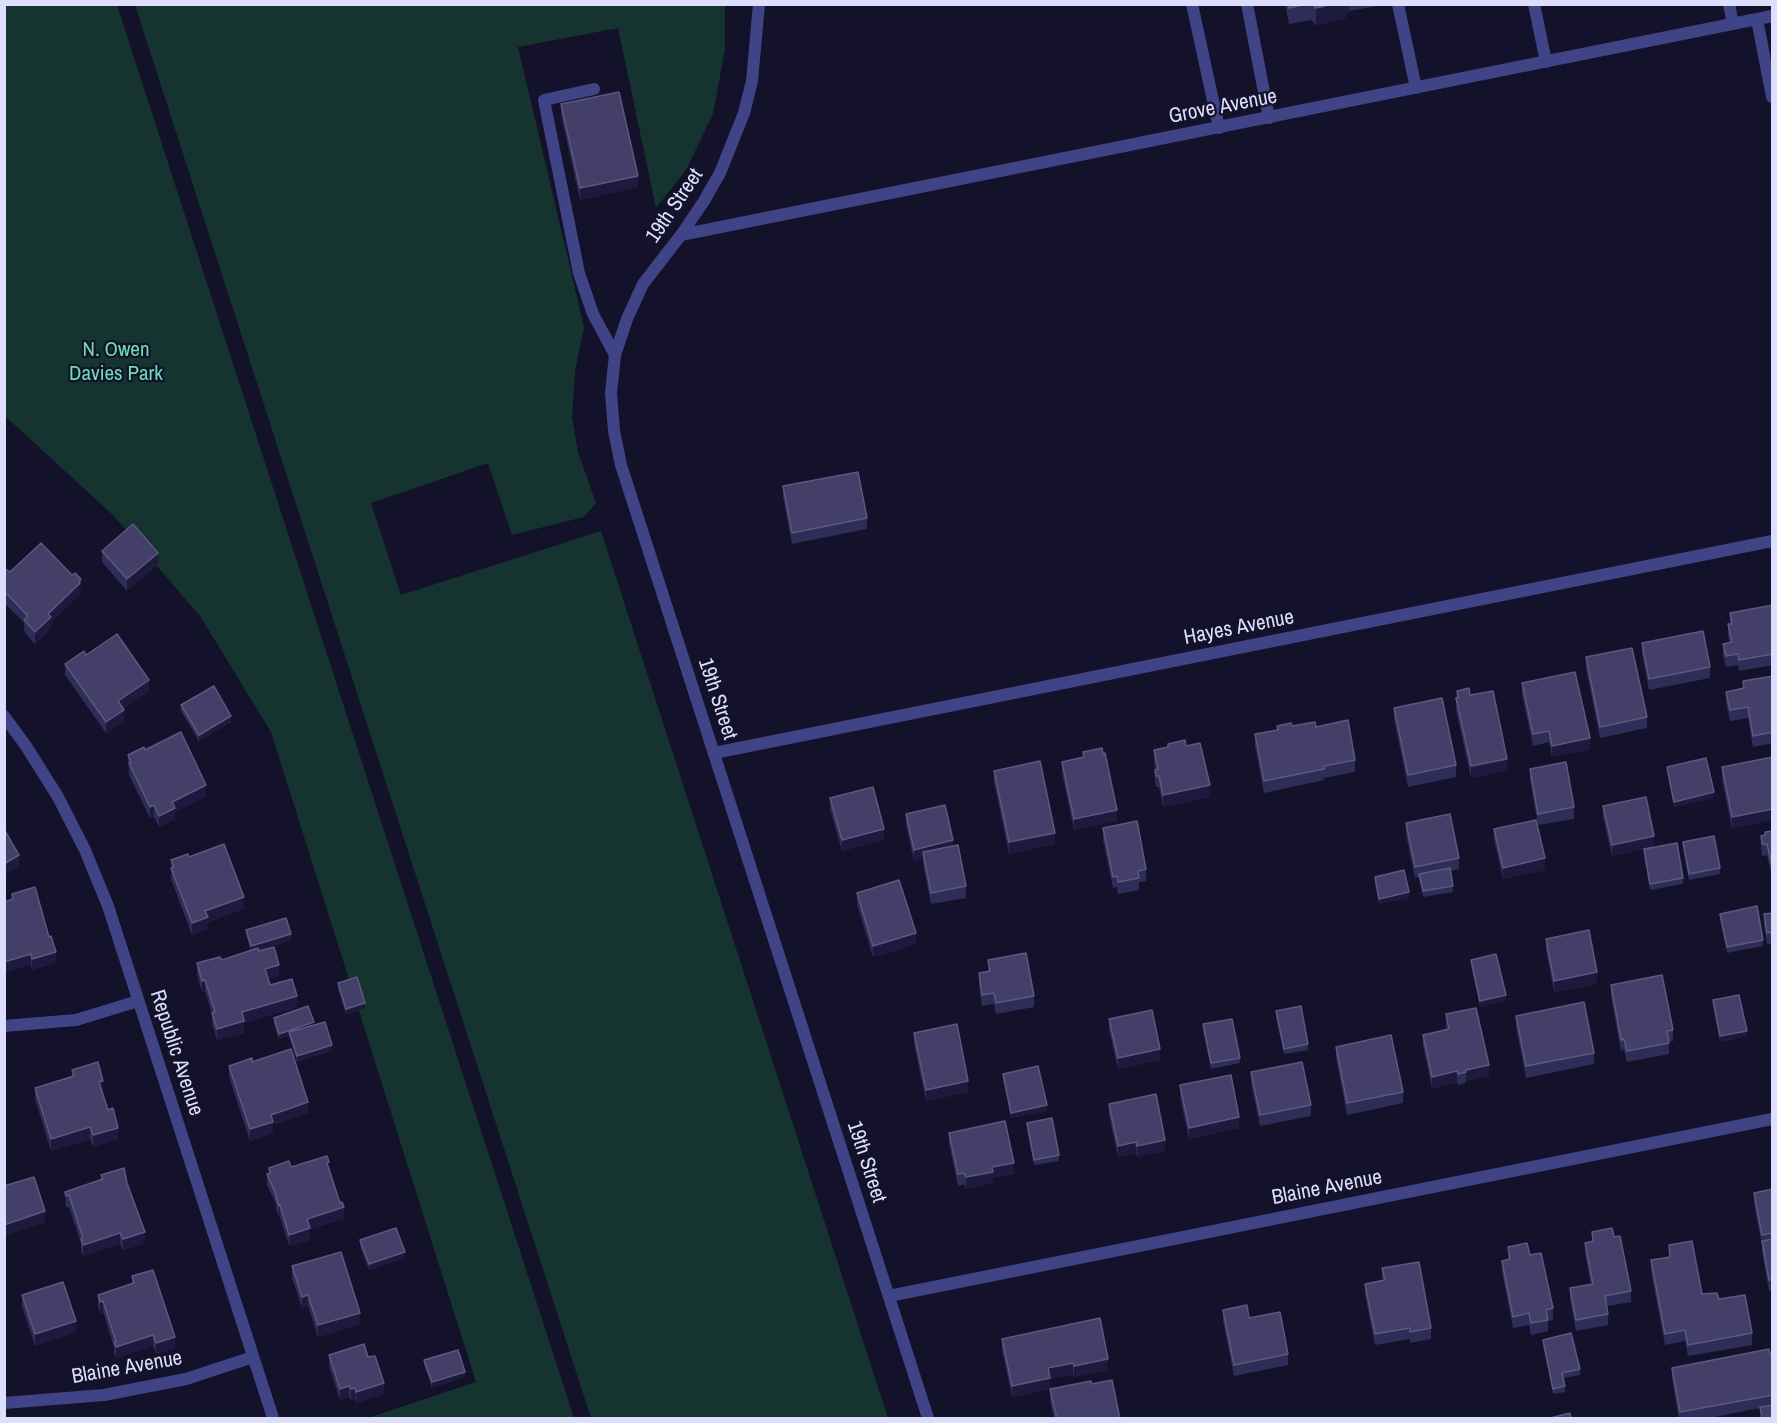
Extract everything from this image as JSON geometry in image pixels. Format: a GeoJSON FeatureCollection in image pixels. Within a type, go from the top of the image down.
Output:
{"type":"FeatureCollection","features":[{"type":"Feature","properties":{"kind":"street","name":"19th Street"},"geometry":{"type":"LineString","coordinates":[[759,4],[752,81],[744,113],[720,173],[681,235],[643,284],[627,319],[615,355],[611,393],[614,431],[621,465],[928,1419]]}},
{"type":"Feature","properties":{"kind":"street"},"geometry":{"type":"LineString","coordinates":[[1192,4],[1219,128]]}},
{"type":"Feature","properties":{"kind":"street"},"geometry":{"type":"LineString","coordinates":[[1247,4],[1269,118]]}},
{"type":"Feature","properties":{"kind":"street"},"geometry":{"type":"LineString","coordinates":[[1398,4],[1416,88]]}},
{"type":"Feature","properties":{"kind":"street"},"geometry":{"type":"LineString","coordinates":[[1534,4],[1546,62]]}},
{"type":"Feature","properties":{"kind":"street"},"geometry":{"type":"LineString","coordinates":[[1729,4],[1733,24]]}},
{"type":"Feature","properties":{"kind":"street","name":"Grove Avenue"},"geometry":{"type":"LineString","coordinates":[[681,235],[1773,16]]}},
{"type":"Feature","properties":{"kind":"street"},"geometry":{"type":"LineString","coordinates":[[1757,19],[1773,97]]}},
{"type":"Feature","properties":{"kind":"street"},"geometry":{"type":"LineString","coordinates":[[594,89],[544,100],[579,273],[593,314],[615,355]]}},
{"type":"Feature","properties":{"kind":"street","name":"Hayes Avenue"},"geometry":{"type":"LineString","coordinates":[[714,753],[1773,541]]}},
{"type":"Feature","properties":{"kind":"street","name":"Republic Avenue"},"geometry":{"type":"LineString","coordinates":[[4,716],[27,746],[58,797],[85,850],[108,906],[273,1419]]}},
{"type":"Feature","properties":{"kind":"street"},"geometry":{"type":"LineString","coordinates":[[4,1026],[76,1020],[138,1000]]}},
{"type":"Feature","properties":{"kind":"street","name":"Blaine Avenue"},"geometry":{"type":"LineString","coordinates":[[889,1296],[1773,1119]]}},
{"type":"Feature","properties":{"kind":"street","name":"Blaine Avenue"},"geometry":{"type":"LineString","coordinates":[[4,1403],[104,1395],[186,1379],[253,1357]]}},
{"type":"Feature","properties":{"kind":"green space","name":"N. Owen Davies Park"},"geometry":{"type":"Polygon","coordinates":[[[5,5],[117,5],[574,1418],[368,1418],[476,1382],[271,732],[200,616],[113,515],[5,416],[5,5]]]}},
{"type":"Feature","properties":{"kind":"green space"},"geometry":{"type":"Polygon","coordinates":[[[135,5],[725,5],[725,49],[713,114],[686,170],[656,208],[618,28],[518,47],[584,327],[575,371],[572,416],[578,452],[596,503],[584,517],[512,535],[488,463],[371,503],[401,595],[601,531],[888,1418],[591,1418],[135,5]]]}},
{"type":"Feature","properties":{"kind":"building"},"geometry":{"type":"Polygon","coordinates":[[[1289,4],[1306,4],[1289,8],[1289,4]]]}},
{"type":"Feature","properties":{"kind":"building"},"geometry":{"type":"Polygon","coordinates":[[[1312,4],[1333,4],[1316,8],[1312,4]]]}},
{"type":"Feature","properties":{"kind":"building"},"geometry":{"type":"Polygon","coordinates":[[[619,92],[638,176],[580,188],[561,104],[619,92]]]}},
{"type":"Feature","properties":{"kind":"building"},"geometry":{"type":"Polygon","coordinates":[[[858,472],[867,518],[792,533],[783,486],[858,472]]]}},
{"type":"Feature","properties":{"kind":"building"},"geometry":{"type":"Polygon","coordinates":[[[133,524],[158,553],[127,579],[102,551],[133,524]]]}},
{"type":"Feature","properties":{"kind":"building"},"geometry":{"type":"Polygon","coordinates":[[[41,543],[72,575],[75,573],[81,579],[80,583],[48,614],[51,617],[35,632],[24,620],[28,616],[4,591],[4,568],[10,572],[41,543]]]}},
{"type":"Feature","properties":{"kind":"building"},"geometry":{"type":"Polygon","coordinates":[[[1773,605],[1773,654],[1739,660],[1738,654],[1726,656],[1723,644],[1732,642],[1728,624],[1732,624],[1730,613],[1773,605]]]}},
{"type":"Feature","properties":{"kind":"building"},"geometry":{"type":"Polygon","coordinates":[[[1703,631],[1710,667],[1649,679],[1642,643],[1703,631]]]}},
{"type":"Feature","properties":{"kind":"building"},"geometry":{"type":"Polygon","coordinates":[[[117,634],[149,680],[118,701],[124,710],[106,722],[65,664],[84,651],[86,655],[117,634]]]}},
{"type":"Feature","properties":{"kind":"building"},"geometry":{"type":"Polygon","coordinates":[[[1632,648],[1647,717],[1600,727],[1586,657],[1632,648]]]}},
{"type":"Feature","properties":{"kind":"building"},"geometry":{"type":"Polygon","coordinates":[[[1575,672],[1590,738],[1552,746],[1549,731],[1533,734],[1522,683],[1575,672]]]}},
{"type":"Feature","properties":{"kind":"building"},"geometry":{"type":"Polygon","coordinates":[[[1773,676],[1773,732],[1753,736],[1748,707],[1730,710],[1726,692],[1744,688],[1743,681],[1773,676]]]}},
{"type":"Feature","properties":{"kind":"building"},"geometry":{"type":"Polygon","coordinates":[[[214,686],[231,716],[199,735],[181,705],[214,686]]]}},
{"type":"Feature","properties":{"kind":"building"},"geometry":{"type":"Polygon","coordinates":[[[1469,688],[1470,695],[1493,691],[1507,759],[1471,766],[1456,698],[1458,698],[1457,691],[1469,688]]]}},
{"type":"Feature","properties":{"kind":"building"},"geometry":{"type":"Polygon","coordinates":[[[1442,698],[1456,765],[1408,775],[1394,708],[1442,698]]]}},
{"type":"Feature","properties":{"kind":"building"},"geometry":{"type":"Polygon","coordinates":[[[1348,720],[1355,760],[1264,781],[1255,734],[1278,730],[1277,726],[1291,723],[1292,726],[1315,722],[1316,727],[1348,720]]]}},
{"type":"Feature","properties":{"kind":"building"},"geometry":{"type":"Polygon","coordinates":[[[181,732],[206,785],[172,802],[175,808],[159,816],[154,805],[150,807],[129,763],[131,762],[128,755],[144,747],[145,750],[181,732]]]}},
{"type":"Feature","properties":{"kind":"building"},"geometry":{"type":"Polygon","coordinates":[[[1185,740],[1186,746],[1200,743],[1210,785],[1163,795],[1159,776],[1156,776],[1155,770],[1158,769],[1154,750],[1185,740]]]}},
{"type":"Feature","properties":{"kind":"building"},"geometry":{"type":"Polygon","coordinates":[[[1102,748],[1117,810],[1074,819],[1062,762],[1084,757],[1083,752],[1102,748]]]}},
{"type":"Feature","properties":{"kind":"building"},"geometry":{"type":"Polygon","coordinates":[[[1773,757],[1773,809],[1732,817],[1722,767],[1773,757]]]}},
{"type":"Feature","properties":{"kind":"building"},"geometry":{"type":"Polygon","coordinates":[[[1706,758],[1714,792],[1674,802],[1667,767],[1706,758]]]}},
{"type":"Feature","properties":{"kind":"building"},"geometry":{"type":"Polygon","coordinates":[[[1040,761],[1055,833],[1009,842],[994,771],[1040,761]]]}},
{"type":"Feature","properties":{"kind":"building"},"geometry":{"type":"Polygon","coordinates":[[[1566,762],[1574,807],[1538,814],[1530,769],[1566,762]]]}},
{"type":"Feature","properties":{"kind":"building"},"geometry":{"type":"Polygon","coordinates":[[[873,787],[884,829],[842,840],[830,798],[873,787]]]}},
{"type":"Feature","properties":{"kind":"building"},"geometry":{"type":"Polygon","coordinates":[[[1646,797],[1654,836],[1612,845],[1603,806],[1646,797]]]}},
{"type":"Feature","properties":{"kind":"building"},"geometry":{"type":"Polygon","coordinates":[[[945,805],[953,840],[914,850],[906,814],[945,805]]]}},
{"type":"Feature","properties":{"kind":"building"},"geometry":{"type":"Polygon","coordinates":[[[1450,814],[1459,858],[1415,867],[1406,823],[1450,814]]]}},
{"type":"Feature","properties":{"kind":"building"},"geometry":{"type":"Polygon","coordinates":[[[1536,820],[1545,858],[1503,868],[1494,829],[1536,820]]]}},
{"type":"Feature","properties":{"kind":"building"},"geometry":{"type":"Polygon","coordinates":[[[1137,821],[1146,869],[1138,871],[1139,878],[1118,882],[1117,876],[1113,877],[1103,828],[1137,821]]]}},
{"type":"Feature","properties":{"kind":"building"},"geometry":{"type":"Polygon","coordinates":[[[4,829],[19,855],[4,864],[4,829]]]}},
{"type":"Feature","properties":{"kind":"building"},"geometry":{"type":"Polygon","coordinates":[[[1773,831],[1773,871],[1767,844],[1762,844],[1761,836],[1765,835],[1765,832],[1773,831]]]}},
{"type":"Feature","properties":{"kind":"building"},"geometry":{"type":"Polygon","coordinates":[[[1714,836],[1720,868],[1689,874],[1683,842],[1714,836]]]}},
{"type":"Feature","properties":{"kind":"building"},"geometry":{"type":"Polygon","coordinates":[[[1677,843],[1683,878],[1650,884],[1644,849],[1677,843]]]}},
{"type":"Feature","properties":{"kind":"building"},"geometry":{"type":"Polygon","coordinates":[[[224,844],[244,897],[205,911],[208,917],[192,923],[171,868],[174,867],[171,860],[188,854],[189,857],[224,844]]]}},
{"type":"Feature","properties":{"kind":"building"},"geometry":{"type":"Polygon","coordinates":[[[958,845],[966,886],[931,893],[923,852],[958,845]]]}},
{"type":"Feature","properties":{"kind":"building"},"geometry":{"type":"Polygon","coordinates":[[[1450,868],[1453,886],[1423,891],[1419,874],[1450,868]]]}},
{"type":"Feature","properties":{"kind":"building"},"geometry":{"type":"Polygon","coordinates":[[[1404,870],[1409,892],[1379,899],[1375,877],[1404,870]]]}},
{"type":"Feature","properties":{"kind":"building"},"geometry":{"type":"Polygon","coordinates":[[[899,880],[916,933],[873,946],[857,893],[899,880]]]}},
{"type":"Feature","properties":{"kind":"building"},"geometry":{"type":"Polygon","coordinates":[[[35,887],[49,937],[51,936],[56,952],[32,959],[31,954],[4,962],[4,902],[13,899],[12,894],[35,887]]]}},
{"type":"Feature","properties":{"kind":"building"},"geometry":{"type":"Polygon","coordinates":[[[1757,906],[1763,940],[1727,947],[1720,914],[1757,906]]]}},
{"type":"Feature","properties":{"kind":"building"},"geometry":{"type":"Polygon","coordinates":[[[1773,913],[1773,942],[1771,932],[1767,933],[1764,914],[1773,913]]]}},
{"type":"Feature","properties":{"kind":"building"},"geometry":{"type":"Polygon","coordinates":[[[286,918],[291,934],[251,946],[246,930],[286,918]]]}},
{"type":"Feature","properties":{"kind":"building"},"geometry":{"type":"Polygon","coordinates":[[[1589,930],[1597,972],[1554,981],[1546,939],[1589,930]]]}},
{"type":"Feature","properties":{"kind":"building"},"geometry":{"type":"Polygon","coordinates":[[[274,947],[279,965],[265,969],[270,985],[292,979],[297,996],[242,1012],[244,1021],[217,1029],[212,1013],[215,1012],[197,963],[220,957],[222,960],[258,948],[259,951],[274,947]]]}},
{"type":"Feature","properties":{"kind":"building"},"geometry":{"type":"Polygon","coordinates":[[[1026,953],[1034,996],[996,1003],[994,993],[982,995],[979,973],[990,971],[988,960],[1026,953]]]}},
{"type":"Feature","properties":{"kind":"building"},"geometry":{"type":"Polygon","coordinates":[[[1496,954],[1506,995],[1480,1001],[1471,960],[1496,954]]]}},
{"type":"Feature","properties":{"kind":"building"},"geometry":{"type":"Polygon","coordinates":[[[1662,975],[1673,1030],[1667,1031],[1669,1043],[1627,1051],[1624,1039],[1621,1040],[1611,985],[1662,975]]]}},
{"type":"Feature","properties":{"kind":"building"},"geometry":{"type":"Polygon","coordinates":[[[357,977],[365,1003],[346,1009],[338,983],[357,977]]]}},
{"type":"Feature","properties":{"kind":"building"},"geometry":{"type":"Polygon","coordinates":[[[1739,995],[1747,1031],[1720,1036],[1713,1000],[1739,995]]]}},
{"type":"Feature","properties":{"kind":"building"},"geometry":{"type":"Polygon","coordinates":[[[1584,1002],[1594,1053],[1526,1066],[1516,1016],[1584,1002]]]}},
{"type":"Feature","properties":{"kind":"building"},"geometry":{"type":"Polygon","coordinates":[[[308,1006],[314,1022],[279,1034],[274,1018],[308,1006]]]}},
{"type":"Feature","properties":{"kind":"building"},"geometry":{"type":"Polygon","coordinates":[[[1301,1006],[1308,1044],[1284,1049],[1276,1011],[1301,1006]]]}},
{"type":"Feature","properties":{"kind":"building"},"geometry":{"type":"Polygon","coordinates":[[[1476,1008],[1489,1065],[1458,1074],[1457,1071],[1432,1077],[1423,1035],[1449,1029],[1446,1014],[1476,1008]]]}},
{"type":"Feature","properties":{"kind":"building"},"geometry":{"type":"Polygon","coordinates":[[[1152,1010],[1160,1049],[1118,1058],[1109,1019],[1152,1010]]]}},
{"type":"Feature","properties":{"kind":"building"},"geometry":{"type":"Polygon","coordinates":[[[1232,1019],[1240,1058],[1211,1063],[1203,1024],[1232,1019]]]}},
{"type":"Feature","properties":{"kind":"building"},"geometry":{"type":"Polygon","coordinates":[[[325,1022],[332,1045],[297,1056],[289,1032],[325,1022]]]}},
{"type":"Feature","properties":{"kind":"building"},"geometry":{"type":"Polygon","coordinates":[[[957,1024],[968,1081],[926,1090],[914,1033],[957,1024]]]}},
{"type":"Feature","properties":{"kind":"building"},"geometry":{"type":"Polygon","coordinates":[[[1391,1035],[1403,1092],[1347,1103],[1336,1047],[1391,1035]]]}},
{"type":"Feature","properties":{"kind":"building"},"geometry":{"type":"Polygon","coordinates":[[[291,1049],[308,1102],[271,1115],[273,1122],[250,1129],[229,1066],[252,1058],[252,1062],[291,1049]]]}},
{"type":"Feature","properties":{"kind":"building"},"geometry":{"type":"Polygon","coordinates":[[[98,1062],[103,1081],[99,1082],[108,1110],[113,1108],[118,1128],[93,1135],[90,1127],[51,1139],[35,1088],[74,1076],[72,1070],[98,1062]]]}},
{"type":"Feature","properties":{"kind":"building"},"geometry":{"type":"Polygon","coordinates":[[[1302,1062],[1311,1105],[1260,1115],[1251,1072],[1302,1062]]]}},
{"type":"Feature","properties":{"kind":"building"},"geometry":{"type":"Polygon","coordinates":[[[1038,1066],[1047,1105],[1011,1113],[1003,1074],[1038,1066]]]}},
{"type":"Feature","properties":{"kind":"building"},"geometry":{"type":"Polygon","coordinates":[[[1231,1075],[1239,1117],[1189,1128],[1180,1085],[1231,1075]]]}},
{"type":"Feature","properties":{"kind":"building"},"geometry":{"type":"Polygon","coordinates":[[[1156,1094],[1165,1140],[1137,1146],[1136,1142],[1118,1146],[1109,1104],[1156,1094]]]}},
{"type":"Feature","properties":{"kind":"building"},"geometry":{"type":"Polygon","coordinates":[[[1052,1118],[1059,1155],[1034,1160],[1027,1123],[1052,1118]]]}},
{"type":"Feature","properties":{"kind":"building"},"geometry":{"type":"Polygon","coordinates":[[[1005,1121],[1014,1163],[992,1167],[993,1172],[966,1177],[964,1173],[958,1174],[949,1133],[1005,1121]]]}},
{"type":"Feature","properties":{"kind":"building"},"geometry":{"type":"Polygon","coordinates":[[[327,1156],[329,1162],[327,1163],[340,1203],[342,1202],[344,1207],[307,1219],[310,1228],[289,1235],[267,1174],[270,1173],[269,1168],[289,1161],[291,1167],[327,1156]]]}},
{"type":"Feature","properties":{"kind":"building"},"geometry":{"type":"Polygon","coordinates":[[[124,1168],[127,1183],[145,1232],[123,1239],[120,1233],[83,1245],[81,1239],[83,1238],[69,1195],[66,1196],[65,1192],[103,1179],[101,1175],[124,1168]]]}},
{"type":"Feature","properties":{"kind":"building"},"geometry":{"type":"Polygon","coordinates":[[[34,1177],[45,1211],[4,1225],[4,1186],[34,1177]]]}},
{"type":"Feature","properties":{"kind":"building"},"geometry":{"type":"Polygon","coordinates":[[[1773,1189],[1773,1233],[1762,1235],[1754,1193],[1773,1189]]]}},
{"type":"Feature","properties":{"kind":"building"},"geometry":{"type":"Polygon","coordinates":[[[396,1228],[405,1252],[369,1264],[360,1240],[396,1228]]]}},
{"type":"Feature","properties":{"kind":"building"},"geometry":{"type":"Polygon","coordinates":[[[1612,1228],[1614,1237],[1620,1236],[1631,1291],[1605,1296],[1608,1314],[1576,1320],[1570,1288],[1593,1284],[1585,1243],[1593,1241],[1592,1232],[1612,1228]]]}},
{"type":"Feature","properties":{"kind":"building"},"geometry":{"type":"Polygon","coordinates":[[[1773,1239],[1773,1279],[1769,1280],[1762,1241],[1773,1239]]]}},
{"type":"Feature","properties":{"kind":"building"},"geometry":{"type":"Polygon","coordinates":[[[1692,1241],[1702,1294],[1717,1293],[1719,1299],[1745,1295],[1752,1333],[1688,1345],[1685,1330],[1665,1334],[1651,1260],[1670,1257],[1669,1245],[1692,1241]]]}},
{"type":"Feature","properties":{"kind":"building"},"geometry":{"type":"Polygon","coordinates":[[[1527,1243],[1530,1255],[1541,1253],[1553,1308],[1546,1310],[1548,1320],[1531,1323],[1529,1313],[1513,1317],[1502,1261],[1510,1259],[1508,1247],[1527,1243]]]}},
{"type":"Feature","properties":{"kind":"building"},"geometry":{"type":"Polygon","coordinates":[[[341,1252],[360,1313],[318,1325],[308,1295],[302,1297],[292,1266],[341,1252]]]}},
{"type":"Feature","properties":{"kind":"building"},"geometry":{"type":"Polygon","coordinates":[[[1419,1262],[1431,1328],[1410,1332],[1410,1328],[1375,1334],[1365,1284],[1385,1280],[1382,1268],[1419,1262]]]}},
{"type":"Feature","properties":{"kind":"building"},"geometry":{"type":"Polygon","coordinates":[[[153,1270],[175,1337],[156,1343],[153,1335],[116,1347],[103,1301],[100,1302],[98,1295],[134,1283],[132,1276],[153,1270]]]}},
{"type":"Feature","properties":{"kind":"building"},"geometry":{"type":"Polygon","coordinates":[[[63,1282],[76,1321],[35,1334],[22,1295],[63,1282]]]}},
{"type":"Feature","properties":{"kind":"building"},"geometry":{"type":"Polygon","coordinates":[[[1247,1305],[1249,1318],[1280,1312],[1288,1354],[1234,1365],[1223,1310],[1247,1305]]]}},
{"type":"Feature","properties":{"kind":"building"},"geometry":{"type":"Polygon","coordinates":[[[1100,1318],[1108,1359],[1074,1366],[1073,1363],[1048,1368],[1050,1378],[1012,1386],[1002,1339],[1100,1318]]]}},
{"type":"Feature","properties":{"kind":"building"},"geometry":{"type":"Polygon","coordinates":[[[1571,1333],[1580,1369],[1562,1373],[1565,1386],[1553,1389],[1543,1340],[1571,1333]]]}},
{"type":"Feature","properties":{"kind":"building"},"geometry":{"type":"Polygon","coordinates":[[[364,1344],[368,1357],[375,1356],[384,1383],[356,1392],[355,1388],[351,1389],[349,1386],[340,1389],[329,1355],[364,1344]]]}},
{"type":"Feature","properties":{"kind":"building"},"geometry":{"type":"Polygon","coordinates":[[[1769,1349],[1773,1365],[1773,1395],[1680,1412],[1672,1368],[1769,1349]]]}},
{"type":"Feature","properties":{"kind":"building"},"geometry":{"type":"Polygon","coordinates":[[[458,1350],[465,1372],[432,1382],[424,1360],[458,1350]]]}},
{"type":"Feature","properties":{"kind":"building"},"geometry":{"type":"Polygon","coordinates":[[[1112,1380],[1120,1419],[1057,1419],[1050,1389],[1091,1381],[1092,1384],[1112,1380]]]}},
{"type":"Feature","properties":{"kind":"building"},"geometry":{"type":"Polygon","coordinates":[[[1773,1405],[1773,1419],[1762,1419],[1760,1407],[1773,1405]]]}},
{"type":"Feature","properties":{"kind":"building"},"geometry":{"type":"Polygon","coordinates":[[[1570,1413],[1571,1419],[1550,1419],[1550,1418],[1570,1413]]]}}]}
